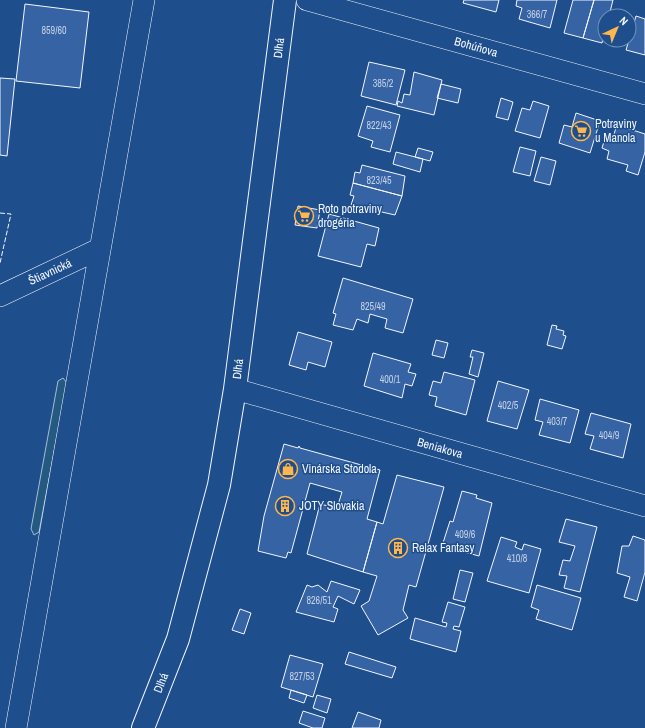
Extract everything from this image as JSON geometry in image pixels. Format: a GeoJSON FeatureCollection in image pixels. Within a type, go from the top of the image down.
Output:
{"type":"FeatureCollection","features":[{"type":"Feature","properties":{"kind":"street"},"geometry":{"type":"LineString","coordinates":[[16,728],[99,249],[144,0]]}},
{"type":"Feature","properties":{"kind":"street","name":"Dlhá"},"geometry":{"type":"LineString","coordinates":[[143,728],[178,639],[219,485],[236,389],[285,0]]}},
{"type":"Feature","properties":{"kind":"street","name":"Bohúňova"},"geometry":{"type":"LineString","coordinates":[[307,0],[645,94]]}},
{"type":"Feature","properties":{"kind":"street","name":"Štiavnická"},"geometry":{"type":"LineString","coordinates":[[0,296],[99,249]]}},
{"type":"Feature","properties":{"kind":"street","name":"Beniakova"},"geometry":{"type":"LineString","coordinates":[[236,389],[645,506]]}},
{"type":"Feature","properties":{"kind":"shaded area"},"geometry":{"type":"Polygon","coordinates":[[[63,378],[67,383],[39,532],[34,535],[31,529],[58,381],[63,378]]]}},
{"type":"Feature","properties":{"kind":"building"},"geometry":{"type":"Polygon","coordinates":[[[464,0],[499,0],[496,12],[463,3],[464,0]]]}},
{"type":"Feature","properties":{"kind":"building"},"geometry":{"type":"Polygon","coordinates":[[[517,0],[557,0],[550,28],[519,19],[522,8],[516,6],[517,0]]]}},
{"type":"Feature","properties":{"kind":"building"},"geometry":{"type":"Polygon","coordinates":[[[573,0],[594,0],[583,38],[564,33],[573,0]]]}},
{"type":"Feature","properties":{"kind":"building"},"geometry":{"type":"Polygon","coordinates":[[[594,0],[613,0],[611,8],[597,8],[597,42],[583,38],[594,0]]]}},
{"type":"Feature","properties":{"kind":"building"},"geometry":{"type":"Polygon","coordinates":[[[25,4],[89,12],[80,88],[16,81],[25,4]]]}},
{"type":"Feature","properties":{"kind":"building"},"geometry":{"type":"Polygon","coordinates":[[[637,16],[645,19],[645,55],[626,50],[627,48],[637,48],[637,16]]]}},
{"type":"Feature","properties":{"kind":"building"},"geometry":{"type":"Polygon","coordinates":[[[369,62],[405,70],[396,105],[361,96],[369,62]]]}},
{"type":"Feature","properties":{"kind":"building"},"geometry":{"type":"Polygon","coordinates":[[[414,72],[442,80],[434,115],[397,106],[398,101],[402,103],[404,94],[410,95],[414,72]]]}},
{"type":"Feature","properties":{"kind":"building"},"geometry":{"type":"Polygon","coordinates":[[[0,78],[15,79],[7,156],[0,155],[0,78]]]}},
{"type":"Feature","properties":{"kind":"building"},"geometry":{"type":"Polygon","coordinates":[[[441,84],[461,89],[458,103],[437,98],[441,84]]]}},
{"type":"Feature","properties":{"kind":"building"},"geometry":{"type":"Polygon","coordinates":[[[501,98],[513,102],[508,120],[496,117],[501,98]]]}},
{"type":"Feature","properties":{"kind":"building"},"geometry":{"type":"Polygon","coordinates":[[[533,101],[549,106],[540,138],[515,131],[522,108],[530,110],[533,101]]]}},
{"type":"Feature","properties":{"kind":"building"},"geometry":{"type":"Polygon","coordinates":[[[367,106],[400,115],[390,152],[371,147],[373,141],[358,136],[367,106]]]}},
{"type":"Feature","properties":{"kind":"building"},"geometry":{"type":"Polygon","coordinates":[[[576,113],[600,121],[590,153],[559,143],[564,125],[572,127],[576,113]]]}},
{"type":"Feature","properties":{"kind":"building"},"geometry":{"type":"Polygon","coordinates":[[[617,125],[645,134],[645,152],[638,175],[626,171],[628,165],[607,159],[609,151],[602,148],[605,138],[612,140],[617,125]]]}},
{"type":"Feature","properties":{"kind":"building"},"geometry":{"type":"Polygon","coordinates":[[[520,147],[536,151],[530,176],[513,172],[520,147]]]}},
{"type":"Feature","properties":{"kind":"building"},"geometry":{"type":"Polygon","coordinates":[[[418,148],[433,152],[430,161],[415,157],[418,148]]]}},
{"type":"Feature","properties":{"kind":"building"},"geometry":{"type":"Polygon","coordinates":[[[396,152],[423,159],[420,172],[393,164],[396,152]]]}},
{"type":"Feature","properties":{"kind":"building"},"geometry":{"type":"Polygon","coordinates":[[[541,157],[556,161],[550,185],[534,181],[541,157]]]}},
{"type":"Feature","properties":{"kind":"building"},"geometry":{"type":"Polygon","coordinates":[[[362,165],[405,176],[402,196],[353,183],[355,172],[360,173],[362,165]]]}},
{"type":"Feature","properties":{"kind":"building"},"geometry":{"type":"Polygon","coordinates":[[[353,183],[402,196],[395,215],[351,205],[354,196],[350,195],[353,183]]]}},
{"type":"Feature","properties":{"kind":"building"},"geometry":{"type":"Polygon","coordinates":[[[298,206],[320,210],[317,228],[295,225],[298,206]]]}},
{"type":"Feature","properties":{"kind":"building"},"geometry":{"type":"Polygon","coordinates":[[[329,214],[379,228],[375,246],[367,244],[361,267],[318,256],[329,214]]]}},
{"type":"Feature","properties":{"kind":"building"},"geometry":{"type":"Polygon","coordinates":[[[343,278],[413,299],[403,333],[385,328],[387,319],[370,314],[368,323],[357,319],[353,330],[333,325],[336,314],[333,313],[343,278]]]}},
{"type":"Feature","properties":{"kind":"building"},"geometry":{"type":"Polygon","coordinates":[[[552,325],[557,326],[556,329],[564,331],[563,335],[566,336],[562,349],[547,345],[552,325]]]}},
{"type":"Feature","properties":{"kind":"building"},"geometry":{"type":"Polygon","coordinates":[[[298,332],[332,342],[325,367],[308,362],[306,370],[289,365],[298,332]]]}},
{"type":"Feature","properties":{"kind":"building"},"geometry":{"type":"Polygon","coordinates":[[[436,340],[448,343],[444,358],[432,355],[436,340]]]}},
{"type":"Feature","properties":{"kind":"building"},"geometry":{"type":"Polygon","coordinates":[[[472,350],[484,353],[478,377],[469,374],[473,357],[470,357],[472,350]]]}},
{"type":"Feature","properties":{"kind":"building"},"geometry":{"type":"Polygon","coordinates":[[[373,353],[411,364],[408,372],[416,374],[412,386],[405,384],[402,398],[364,386],[373,353]]]}},
{"type":"Feature","properties":{"kind":"building"},"geometry":{"type":"Polygon","coordinates":[[[444,372],[475,380],[466,415],[435,406],[437,397],[429,395],[433,381],[441,383],[444,372]]]}},
{"type":"Feature","properties":{"kind":"building"},"geometry":{"type":"Polygon","coordinates":[[[498,381],[529,390],[517,429],[487,421],[498,381]]]}},
{"type":"Feature","properties":{"kind":"building"},"geometry":{"type":"Polygon","coordinates":[[[540,399],[579,410],[570,443],[539,435],[543,422],[535,420],[540,399]]]}},
{"type":"Feature","properties":{"kind":"building"},"geometry":{"type":"Polygon","coordinates":[[[591,413],[631,424],[623,458],[590,449],[594,436],[585,434],[591,413]]]}},
{"type":"Feature","properties":{"kind":"building","name":"JOTY Slovakia"},"geometry":{"type":"Polygon","coordinates":[[[284,444],[298,448],[299,446],[300,448],[380,470],[367,519],[377,522],[363,572],[307,554],[320,504],[337,508],[342,492],[310,483],[291,553],[288,552],[286,558],[258,551],[264,516],[284,444]]]}},
{"type":"Feature","properties":{"kind":"building","name":"Relax Fantasy"},"geometry":{"type":"Polygon","coordinates":[[[397,475],[444,487],[416,587],[409,585],[403,610],[408,618],[378,635],[361,606],[369,601],[377,576],[363,572],[377,522],[383,524],[397,475]]]}},
{"type":"Feature","properties":{"kind":"building"},"geometry":{"type":"Polygon","coordinates":[[[462,491],[477,495],[476,498],[492,503],[479,556],[442,546],[450,521],[453,522],[462,491]]]}},
{"type":"Feature","properties":{"kind":"building"},"geometry":{"type":"Polygon","coordinates":[[[566,519],[597,527],[580,592],[564,588],[567,576],[559,575],[563,560],[570,561],[575,546],[559,542],[566,519]]]}},
{"type":"Feature","properties":{"kind":"building"},"geometry":{"type":"Polygon","coordinates":[[[633,536],[645,540],[645,572],[637,601],[624,597],[630,577],[617,573],[622,546],[629,546],[633,536]]]}},
{"type":"Feature","properties":{"kind":"building"},"geometry":{"type":"Polygon","coordinates":[[[501,537],[517,542],[515,547],[522,550],[524,544],[541,549],[529,593],[487,581],[501,537]]]}},
{"type":"Feature","properties":{"kind":"building"},"geometry":{"type":"Polygon","coordinates":[[[460,570],[473,573],[465,602],[453,599],[460,570]]]}},
{"type":"Feature","properties":{"kind":"building"},"geometry":{"type":"Polygon","coordinates":[[[331,581],[360,590],[354,604],[338,596],[333,607],[338,609],[334,622],[296,612],[307,585],[312,587],[318,585],[327,592],[331,581]]]}},
{"type":"Feature","properties":{"kind":"building"},"geometry":{"type":"Polygon","coordinates":[[[537,585],[581,598],[572,630],[536,619],[539,610],[531,607],[537,585]]]}},
{"type":"Feature","properties":{"kind":"building"},"geometry":{"type":"Polygon","coordinates":[[[448,602],[465,607],[459,627],[454,626],[453,629],[461,631],[456,652],[410,639],[415,618],[446,627],[447,623],[442,622],[448,602]]]}},
{"type":"Feature","properties":{"kind":"building"},"geometry":{"type":"Polygon","coordinates":[[[240,609],[251,613],[244,634],[232,630],[240,609]]]}},
{"type":"Feature","properties":{"kind":"building"},"geometry":{"type":"Polygon","coordinates":[[[349,652],[396,667],[392,678],[345,664],[349,652]]]}},
{"type":"Feature","properties":{"kind":"building"},"geometry":{"type":"Polygon","coordinates":[[[290,655],[323,664],[313,697],[281,687],[290,655]]]}},
{"type":"Feature","properties":{"kind":"building"},"geometry":{"type":"Polygon","coordinates":[[[291,690],[307,695],[304,703],[289,698],[291,690]]]}},
{"type":"Feature","properties":{"kind":"building"},"geometry":{"type":"Polygon","coordinates":[[[317,695],[331,699],[327,713],[313,708],[317,695]]]}},
{"type":"Feature","properties":{"kind":"building"},"geometry":{"type":"Polygon","coordinates":[[[303,711],[325,718],[322,728],[313,728],[299,723],[303,711]]]}},
{"type":"Feature","properties":{"kind":"building"},"geometry":{"type":"Polygon","coordinates":[[[358,712],[381,720],[379,728],[352,728],[358,712]]]}},
{"type":"Feature","properties":{"kind":"fence"},"geometry":{"type":"LineString","coordinates":[[0,213],[11,214],[0,263]]}},
{"type":"Feature","properties":{"kind":"place","name":"Potraviny u Manola"},"geometry":{"type":"Point","coordinates":[581,131]}},
{"type":"Feature","properties":{"kind":"place","name":"Roto potraviny drogéria"},"geometry":{"type":"Point","coordinates":[304,216]}},
{"type":"Feature","properties":{"kind":"place","name":"Vinárska Stodola"},"geometry":{"type":"Point","coordinates":[288,469]}},
{"type":"Feature","properties":{"kind":"place","name":"JOTY Slovakia"},"geometry":{"type":"Point","coordinates":[285,506]}},
{"type":"Feature","properties":{"kind":"place","name":"Relax Fantasy"},"geometry":{"type":"Point","coordinates":[398,548]}}]}
